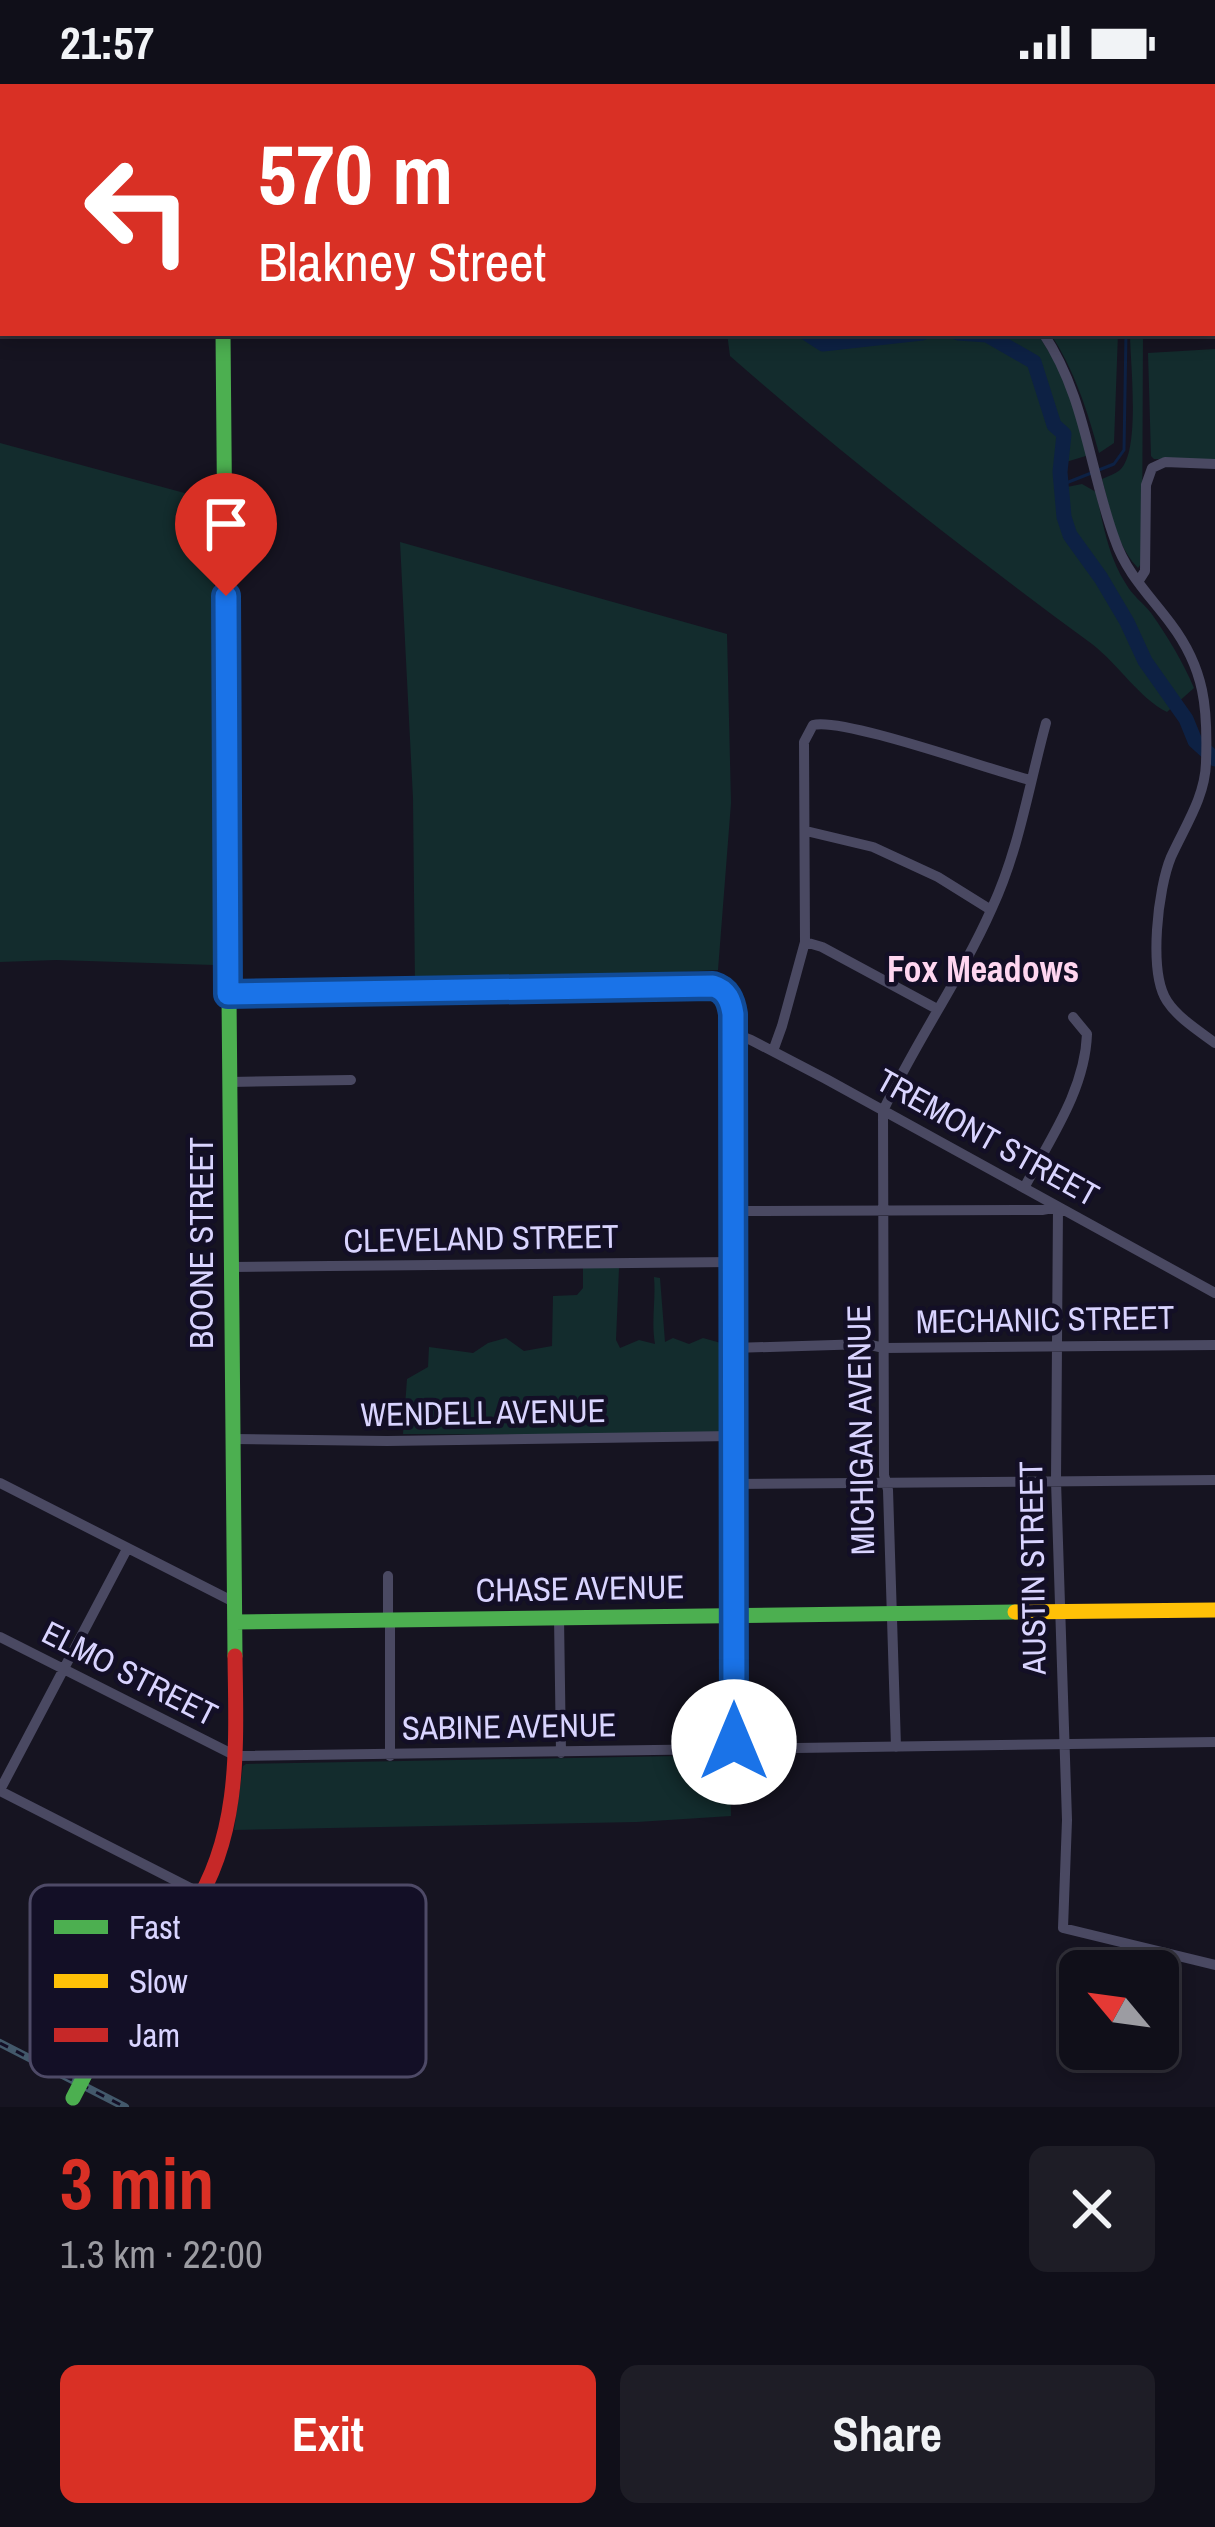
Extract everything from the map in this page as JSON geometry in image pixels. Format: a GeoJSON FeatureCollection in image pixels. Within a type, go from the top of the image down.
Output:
{"type":"FeatureCollection","features":[{"type":"Feature","properties":{"kind":"street","name":"BOONE STREET"},"geometry":{"type":"LineString","coordinates":[[206,1885],[230,1822],[236,1756],[224,336]]}},
{"type":"Feature","properties":{"kind":"street"},"geometry":{"type":"LineString","coordinates":[[1045,336],[1075,393],[1123,559],[1189,652],[1202,684],[1206,768],[1164,884],[1156,958],[1164,997],[1215,1043]]}},
{"type":"Feature","properties":{"kind":"street"},"geometry":{"type":"LineString","coordinates":[[1138,582],[1146,565],[1146,485],[1152,468],[1166,462],[1215,464]]}},
{"type":"Feature","properties":{"kind":"street"},"geometry":{"type":"LineString","coordinates":[[773,1051],[805,941],[804,742],[813,725],[824,722],[1030,780]]}},
{"type":"Feature","properties":{"kind":"street"},"geometry":{"type":"LineString","coordinates":[[883,1111],[992,910],[1011,860],[1046,723]]}},
{"type":"Feature","properties":{"kind":"street"},"geometry":{"type":"LineString","coordinates":[[806,831],[873,847],[938,877],[992,910]]}},
{"type":"Feature","properties":{"kind":"street"},"geometry":{"type":"LineString","coordinates":[[805,941],[937,1009]]}},
{"type":"Feature","properties":{"kind":"street"},"geometry":{"type":"LineString","coordinates":[[228,994],[706,986],[724,992],[732,1005],[733,1033],[734,1750]]}},
{"type":"Feature","properties":{"kind":"street"},"geometry":{"type":"LineString","coordinates":[[1024,1188],[1077,1087],[1086,1058],[1088,1034],[1073,1017]]}},
{"type":"Feature","properties":{"kind":"street","name":"TREMONT STREET"},"geometry":{"type":"LineString","coordinates":[[733,1033],[1215,1293]]}},
{"type":"Feature","properties":{"kind":"street"},"geometry":{"type":"LineString","coordinates":[[230,1082],[351,1080]]}},
{"type":"Feature","properties":{"kind":"street","name":"MICHIGAN AVENUE"},"geometry":{"type":"LineString","coordinates":[[883,1111],[886,1482],[896,1748]]}},
{"type":"Feature","properties":{"kind":"street"},"geometry":{"type":"LineString","coordinates":[[732,1211],[1058,1207]]}},
{"type":"Feature","properties":{"kind":"street","name":"AUSTIN STREET"},"geometry":{"type":"LineString","coordinates":[[1058,1207],[1055,1481],[1067,1820],[1063,1928],[1215,1965]]}},
{"type":"Feature","properties":{"kind":"street","name":"CLEVELAND STREET"},"geometry":{"type":"LineString","coordinates":[[231,1267],[732,1262]]}},
{"type":"Feature","properties":{"kind":"street","name":"MECHANIC STREET"},"geometry":{"type":"LineString","coordinates":[[733,1348],[1215,1345]]}},
{"type":"Feature","properties":{"kind":"street","name":"WENDELL AVENUE"},"geometry":{"type":"LineString","coordinates":[[233,1439],[733,1436]]}},
{"type":"Feature","properties":{"kind":"street"},"geometry":{"type":"LineString","coordinates":[[733,1484],[1215,1480]]}},
{"type":"Feature","properties":{"kind":"street"},"geometry":{"type":"LineString","coordinates":[[0,1483],[234,1602]]}},
{"type":"Feature","properties":{"kind":"street"},"geometry":{"type":"LineString","coordinates":[[127,1549],[0,1790],[185,1885]]}},
{"type":"Feature","properties":{"kind":"street"},"geometry":{"type":"LineString","coordinates":[[388,1576],[391,1756]]}},
{"type":"Feature","properties":{"kind":"street","name":"CHASE AVENUE"},"geometry":{"type":"LineString","coordinates":[[235,1622],[1215,1610]]}},
{"type":"Feature","properties":{"kind":"street"},"geometry":{"type":"LineString","coordinates":[[560,1617],[561,1753]]}},
{"type":"Feature","properties":{"kind":"street","name":"ELMO STREET"},"geometry":{"type":"LineString","coordinates":[[0,1636],[236,1756]]}},
{"type":"Feature","properties":{"kind":"street","name":"SABINE AVENUE"},"geometry":{"type":"LineString","coordinates":[[236,1756],[1215,1742]]}},
{"type":"Feature","properties":{"kind":"green space"},"geometry":{"type":"Polygon","coordinates":[[[727,336],[1039,336],[1060,369],[1089,455],[1066,462],[1067,487],[1082,484],[1096,492],[1120,573],[1163,631],[1194,688],[1167,712],[1157,706],[1092,644],[908,504],[730,356],[727,336]]]}},
{"type":"Feature","properties":{"kind":"green space"},"geometry":{"type":"Polygon","coordinates":[[[1052,336],[1118,336],[1114,443],[1099,453],[1079,391],[1052,336]]]}},
{"type":"Feature","properties":{"kind":"green space"},"geometry":{"type":"Polygon","coordinates":[[[1130,336],[1143,336],[1142,562],[1138,568],[1119,538],[1102,479],[1120,470],[1126,460],[1133,405],[1130,336]]]}},
{"type":"Feature","properties":{"kind":"green space"},"geometry":{"type":"Polygon","coordinates":[[[1215,349],[1215,459],[1154,459],[1148,353],[1215,349]]]}},
{"type":"Feature","properties":{"kind":"green space"},"geometry":{"type":"Polygon","coordinates":[[[0,443],[214,501],[214,965],[0,962],[0,443]]]}},
{"type":"Feature","properties":{"kind":"green space"},"geometry":{"type":"Polygon","coordinates":[[[400,542],[727,634],[731,803],[718,970],[415,986],[413,798],[400,542]]]}},
{"type":"Feature","properties":{"kind":"green space"},"geometry":{"type":"Polygon","coordinates":[[[583,1268],[619,1268],[616,1340],[620,1348],[639,1340],[655,1344],[654,1277],[660,1278],[665,1342],[673,1338],[689,1344],[703,1338],[728,1345],[723,1432],[403,1434],[407,1379],[428,1367],[429,1347],[473,1353],[506,1338],[524,1351],[552,1346],[553,1296],[577,1295],[583,1288],[583,1268]]]}},
{"type":"Feature","properties":{"kind":"green space"},"geometry":{"type":"Polygon","coordinates":[[[730,1755],[731,1816],[234,1830],[246,1764],[730,1755]]]}},
{"type":"Feature","properties":{"kind":"waterway"},"geometry":{"type":"LineString","coordinates":[[811,336],[823,344],[895,336]]}},
{"type":"Feature","properties":{"kind":"waterway"},"geometry":{"type":"LineString","coordinates":[[989,336],[1034,362],[1054,425],[1064,434],[1060,472],[1070,535],[1101,578],[1195,741],[1215,759]]}},
{"type":"Feature","properties":{"kind":"waterway"},"geometry":{"type":"LineString","coordinates":[[1061,485],[1114,464],[1124,450],[1126,336]]}},
{"type":"Feature","properties":{"kind":"railway"},"geometry":{"type":"LineString","coordinates":[[0,2043],[30,2058]]}},
{"type":"Feature","properties":{"kind":"railway"},"geometry":{"type":"LineString","coordinates":[[66,2077],[125,2107]]}},
{"type":"Feature","properties":{"kind":"traffic: fast"},"geometry":{"type":"LineString","coordinates":[[223,336],[235,1656]]}},
{"type":"Feature","properties":{"kind":"traffic: fast"},"geometry":{"type":"LineString","coordinates":[[228,994],[713,986],[727,996],[733,1014],[734,1750]]}},
{"type":"Feature","properties":{"kind":"traffic: fast"},"geometry":{"type":"LineString","coordinates":[[235,1622],[1015,1612]]}},
{"type":"Feature","properties":{"kind":"traffic: fast"},"geometry":{"type":"LineString","coordinates":[[73,2098],[84,2077]]}},
{"type":"Feature","properties":{"kind":"traffic: slow"},"geometry":{"type":"LineString","coordinates":[[1015,1612],[1215,1610]]}},
{"type":"Feature","properties":{"kind":"traffic: jam"},"geometry":{"type":"LineString","coordinates":[[206,1885],[220,1850],[233,1787],[235,1656]]}},
{"type":"Feature","properties":{"kind":"district","name":"Fox Meadows"},"geometry":{"type":"Point","coordinates":[983,969]}},
{"type":"Feature","properties":{"kind":"route"},"geometry":{"type":"LineString","coordinates":[[226,596],[228,994],[713,986],[729,997],[733,1014],[734,1742]]}}]}
